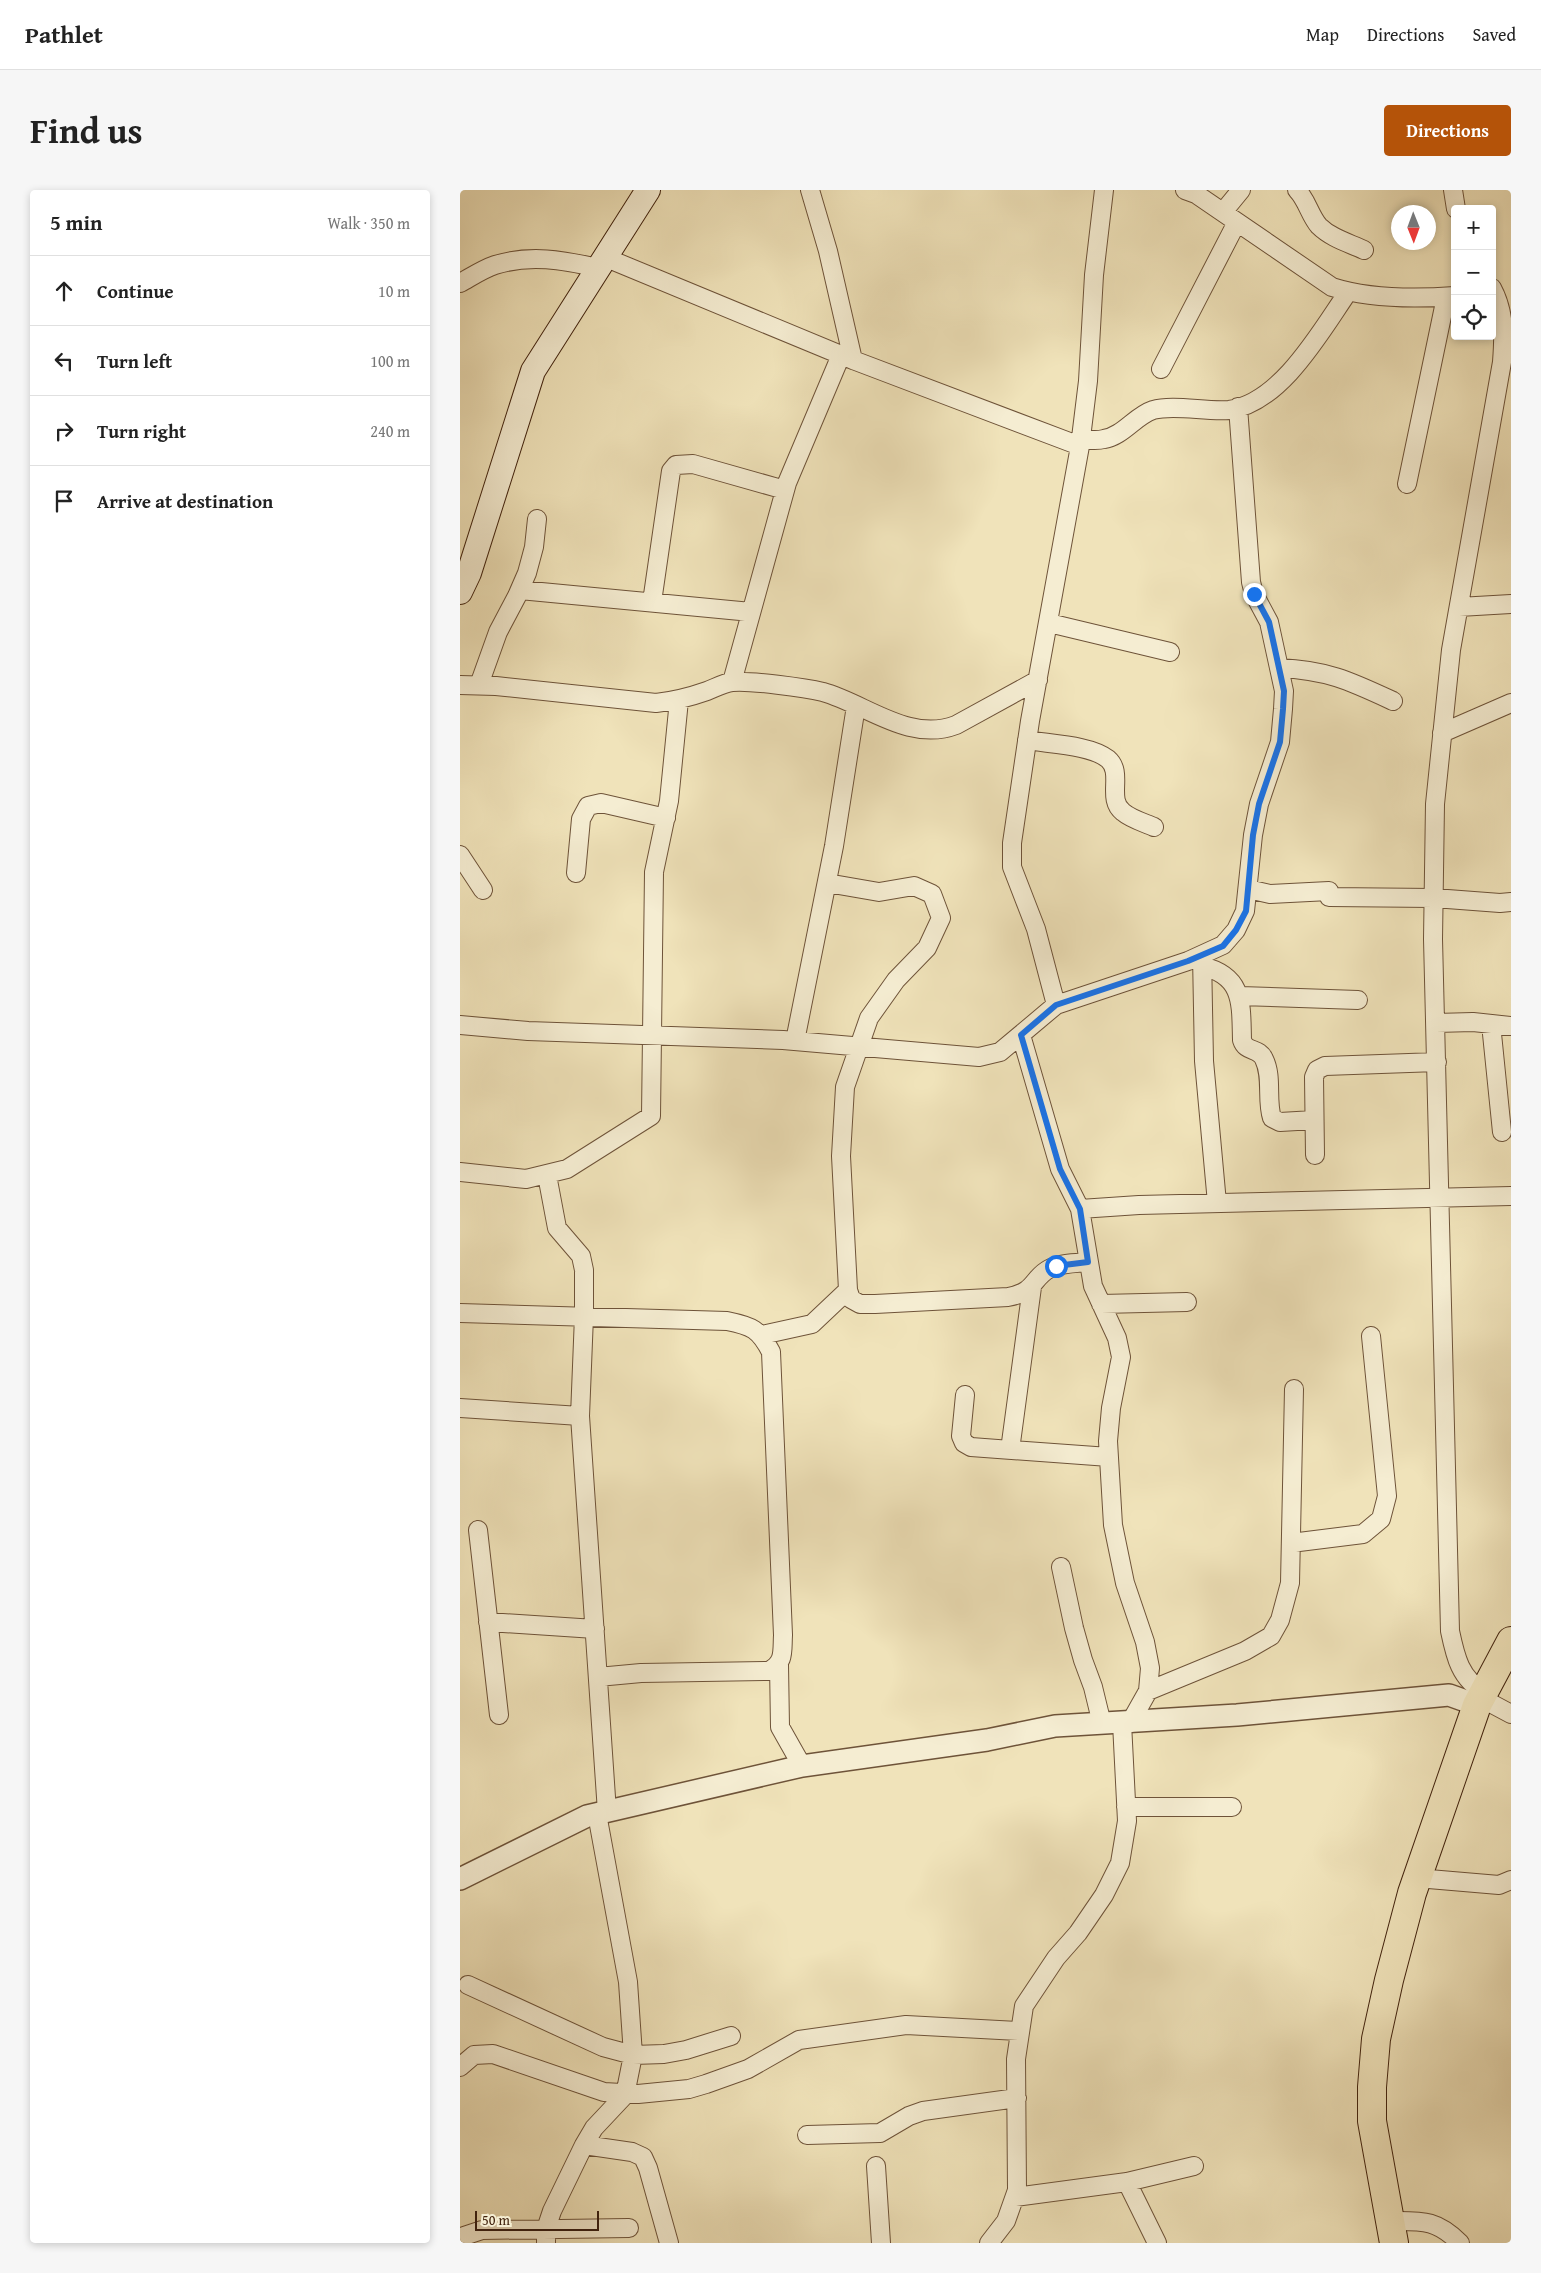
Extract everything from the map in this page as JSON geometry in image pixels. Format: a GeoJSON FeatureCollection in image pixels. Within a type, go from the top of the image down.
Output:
{"type":"FeatureCollection","features":[{"type":"Feature","properties":{"kind":"highway"},"geometry":{"type":"LineString","coordinates":[[1392,2232],[1372,2121],[1372,2087],[1376,2039],[1389,1980],[1417,1878],[1481,1698],[1511,1641]]}},
{"type":"Feature","properties":{"kind":"main road"},"geometry":{"type":"LineString","coordinates":[[460,592],[469,573],[533,371],[648,190]]}},
{"type":"Feature","properties":{"kind":"street"},"geometry":{"type":"LineString","coordinates":[[732,682],[785,490],[847,357],[828,251],[810,190]]}},
{"type":"Feature","properties":{"kind":"street"},"geometry":{"type":"LineString","coordinates":[[1056,1005],[1036,930],[1012,867],[1012,843],[1027,740],[1081,443],[1088,381],[1094,275],[1104,190]]}},
{"type":"Feature","properties":{"kind":"street"},"geometry":{"type":"LineString","coordinates":[[1185,190],[1196,194],[1265,243],[1288,255],[1314,276],[1332,287],[1348,292],[1380,296],[1450,296],[1407,484]]}},
{"type":"Feature","properties":{"kind":"street"},"geometry":{"type":"LineString","coordinates":[[1161,368],[1241,190]]}},
{"type":"Feature","properties":{"kind":"street"},"geometry":{"type":"LineString","coordinates":[[1297,190],[1302,195],[1319,226],[1332,236],[1364,250]]}},
{"type":"Feature","properties":{"kind":"street"},"geometry":{"type":"LineString","coordinates":[[1453,190],[1455,205]]}},
{"type":"Feature","properties":{"kind":"street"},"geometry":{"type":"LineString","coordinates":[[460,283],[493,266],[514,260],[542,258],[601,262],[847,357],[1081,443],[1110,437],[1153,410],[1202,411],[1248,404],[1290,375],[1348,292]]}},
{"type":"Feature","properties":{"kind":"street"},"geometry":{"type":"LineString","coordinates":[[1481,1698],[1457,1662],[1450,1630],[1434,898],[1436,804],[1450,650],[1502,362],[1506,310],[1496,295]]}},
{"type":"Feature","properties":{"kind":"street"},"geometry":{"type":"LineString","coordinates":[[460,1025],[528,1031],[795,1041],[979,1057],[1000,1052],[1056,1005],[1202,960],[1223,946],[1236,930],[1246,911],[1259,804],[1280,742],[1284,691],[1269,622],[1254,594],[1251,582],[1238,407]]}},
{"type":"Feature","properties":{"kind":"street"},"geometry":{"type":"LineString","coordinates":[[652,602],[671,471],[676,465],[693,464],[785,490]]}},
{"type":"Feature","properties":{"kind":"street"},"geometry":{"type":"LineString","coordinates":[[479,685],[498,632],[520,590],[534,547],[537,519]]}},
{"type":"Feature","properties":{"kind":"street"},"geometry":{"type":"LineString","coordinates":[[520,590],[751,612]]}},
{"type":"Feature","properties":{"kind":"street"},"geometry":{"type":"LineString","coordinates":[[1459,607],[1511,604]]}},
{"type":"Feature","properties":{"kind":"street"},"geometry":{"type":"LineString","coordinates":[[1048,622],[1170,652]]}},
{"type":"Feature","properties":{"kind":"street"},"geometry":{"type":"LineString","coordinates":[[1279,668],[1320,671],[1345,678],[1393,701]]}},
{"type":"Feature","properties":{"kind":"street"},"geometry":{"type":"LineString","coordinates":[[460,685],[479,685],[656,703],[679,700],[732,682],[822,692],[895,723],[927,730],[942,730],[1038,680]]}},
{"type":"Feature","properties":{"kind":"street"},"geometry":{"type":"LineString","coordinates":[[460,1172],[526,1179],[547,1175],[567,1169],[651,1116],[654,872],[666,818],[679,700]]}},
{"type":"Feature","properties":{"kind":"street"},"geometry":{"type":"LineString","coordinates":[[1442,733],[1511,703]]}},
{"type":"Feature","properties":{"kind":"street"},"geometry":{"type":"LineString","coordinates":[[795,1041],[827,883],[856,706]]}},
{"type":"Feature","properties":{"kind":"street"},"geometry":{"type":"LineString","coordinates":[[1027,740],[1098,753],[1110,760],[1114,769],[1117,806],[1123,812],[1154,827]]}},
{"type":"Feature","properties":{"kind":"street"},"geometry":{"type":"LineString","coordinates":[[576,873],[581,819],[588,806],[601,803],[666,818]]}},
{"type":"Feature","properties":{"kind":"street"},"geometry":{"type":"LineString","coordinates":[[460,855],[483,890]]}},
{"type":"Feature","properties":{"kind":"street"},"geometry":{"type":"LineString","coordinates":[[827,883],[879,892],[914,886],[932,894],[941,918],[927,948],[896,980],[870,1018],[845,1087],[841,1156],[848,1290],[851,1299],[860,1304],[875,1304],[1008,1298],[1032,1287],[1048,1269],[1056,1266],[1088,1262]]}},
{"type":"Feature","properties":{"kind":"street"},"geometry":{"type":"LineString","coordinates":[[1248,889],[1270,894],[1329,894],[1511,902]]}},
{"type":"Feature","properties":{"kind":"street"},"geometry":{"type":"LineString","coordinates":[[1202,960],[1226,976],[1235,985],[1240,996],[1242,1040],[1248,1050],[1256,1050],[1263,1056],[1266,1064],[1269,1110],[1272,1118],[1280,1122],[1314,1120]]}},
{"type":"Feature","properties":{"kind":"street"},"geometry":{"type":"LineString","coordinates":[[1202,960],[1204,1061],[1217,1203]]}},
{"type":"Feature","properties":{"kind":"street"},"geometry":{"type":"LineString","coordinates":[[1240,996],[1358,1000]]}},
{"type":"Feature","properties":{"kind":"street"},"geometry":{"type":"LineString","coordinates":[[1436,1023],[1473,1022],[1511,1026]]}},
{"type":"Feature","properties":{"kind":"street"},"geometry":{"type":"LineString","coordinates":[[1490,1024],[1502,1132]]}},
{"type":"Feature","properties":{"kind":"street"},"geometry":{"type":"LineString","coordinates":[[1021,1035],[1060,1169],[1080,1209],[1093,1286],[1117,1338],[1121,1357],[1111,1408],[1109,1457],[1113,1525],[1125,1583],[1145,1642],[1150,1668],[1148,1690]]}},
{"type":"Feature","properties":{"kind":"street"},"geometry":{"type":"LineString","coordinates":[[1315,1155],[1314,1077],[1317,1070],[1325,1066],[1437,1062]]}},
{"type":"Feature","properties":{"kind":"street"},"geometry":{"type":"LineString","coordinates":[[546,2236],[558,2197],[584,2144],[594,2128],[625,2095],[633,2055],[628,1982],[602,1813],[598,1677],[580,1416],[584,1270],[581,1256],[557,1228],[547,1175]]}},
{"type":"Feature","properties":{"kind":"street"},"geometry":{"type":"LineString","coordinates":[[1080,1209],[1217,1203],[1511,1196]]}},
{"type":"Feature","properties":{"kind":"street"},"geometry":{"type":"LineString","coordinates":[[1010,1450],[1032,1287]]}},
{"type":"Feature","properties":{"kind":"street"},"geometry":{"type":"LineString","coordinates":[[762,1335],[812,1324],[848,1290]]}},
{"type":"Feature","properties":{"kind":"street"},"geometry":{"type":"LineString","coordinates":[[1101,1304],[1187,1302]]}},
{"type":"Feature","properties":{"kind":"street"},"geometry":{"type":"LineString","coordinates":[[460,1313],[727,1321],[748,1325],[762,1335],[771,1352],[783,1635],[782,1657],[779,1665],[780,1727],[802,1766]]}},
{"type":"Feature","properties":{"kind":"street"},"geometry":{"type":"LineString","coordinates":[[1291,1543],[1363,1534],[1381,1519],[1387,1496],[1371,1336]]}},
{"type":"Feature","properties":{"kind":"street"},"geometry":{"type":"LineString","coordinates":[[1118,1723],[1148,1690],[1245,1651],[1271,1636],[1280,1620],[1290,1583],[1294,1389]]}},
{"type":"Feature","properties":{"kind":"street"},"geometry":{"type":"LineString","coordinates":[[965,1395],[962,1436],[964,1443],[972,1447],[1109,1457]]}},
{"type":"Feature","properties":{"kind":"street"},"geometry":{"type":"LineString","coordinates":[[460,1408],[580,1416]]}},
{"type":"Feature","properties":{"kind":"street"},"geometry":{"type":"LineString","coordinates":[[478,1530],[499,1715]]}},
{"type":"Feature","properties":{"kind":"street"},"geometry":{"type":"LineString","coordinates":[[992,2241],[1006,2221],[1017,2190],[1016,2059],[1024,2006],[1056,1958],[1078,1933],[1104,1895],[1120,1863],[1127,1821],[1118,1723],[1093,1687],[1074,1628],[1061,1567]]}},
{"type":"Feature","properties":{"kind":"street"},"geometry":{"type":"LineString","coordinates":[[488,1622],[595,1629]]}},
{"type":"Feature","properties":{"kind":"street"},"geometry":{"type":"LineString","coordinates":[[598,1677],[641,1673],[769,1671],[779,1665]]}},
{"type":"Feature","properties":{"kind":"street"},"geometry":{"type":"LineString","coordinates":[[460,1879],[587,1816],[802,1766],[987,1740],[1055,1726],[1118,1723],[1449,1695],[1481,1698],[1511,1714]]}},
{"type":"Feature","properties":{"kind":"street"},"geometry":{"type":"LineString","coordinates":[[1126,1807],[1232,1807]]}},
{"type":"Feature","properties":{"kind":"street"},"geometry":{"type":"LineString","coordinates":[[1417,1878],[1499,1885],[1511,1880]]}},
{"type":"Feature","properties":{"kind":"street"},"geometry":{"type":"LineString","coordinates":[[468,1986],[603,2047],[633,2055],[686,2050],[731,2036]]}},
{"type":"Feature","properties":{"kind":"street"},"geometry":{"type":"LineString","coordinates":[[460,2067],[474,2055],[493,2054],[604,2092],[625,2095],[689,2089],[748,2068],[800,2040],[906,2025],[1020,2031]]}},
{"type":"Feature","properties":{"kind":"street"},"geometry":{"type":"LineString","coordinates":[[807,2135],[880,2133],[923,2111],[1017,2098]]}},
{"type":"Feature","properties":{"kind":"street"},"geometry":{"type":"LineString","coordinates":[[584,2144],[632,2152],[643,2157],[648,2168],[669,2243]]}},
{"type":"Feature","properties":{"kind":"street"},"geometry":{"type":"LineString","coordinates":[[876,2166],[881,2243]]}},
{"type":"Feature","properties":{"kind":"street"},"geometry":{"type":"LineString","coordinates":[[1015,2197],[1127,2182],[1194,2166]]}},
{"type":"Feature","properties":{"kind":"street"},"geometry":{"type":"LineString","coordinates":[[1127,2182],[1157,2243]]}},
{"type":"Feature","properties":{"kind":"street"},"geometry":{"type":"LineString","coordinates":[[1392,2232],[1426,2221],[1439,2225],[1460,2243]]}},
{"type":"Feature","properties":{"kind":"street"},"geometry":{"type":"LineString","coordinates":[[460,2239],[477,2231],[501,2236],[546,2236],[629,2228]]}},
{"type":"Feature","properties":{"kind":"route"},"geometry":{"type":"LineString","coordinates":[[1056,1266],[1088,1262],[1080,1209],[1060,1169],[1021,1035],[1056,1005],[1188,961],[1223,946],[1236,930],[1246,911],[1253,835],[1259,804],[1280,742],[1284,691],[1269,622],[1254,594]]}}]}
